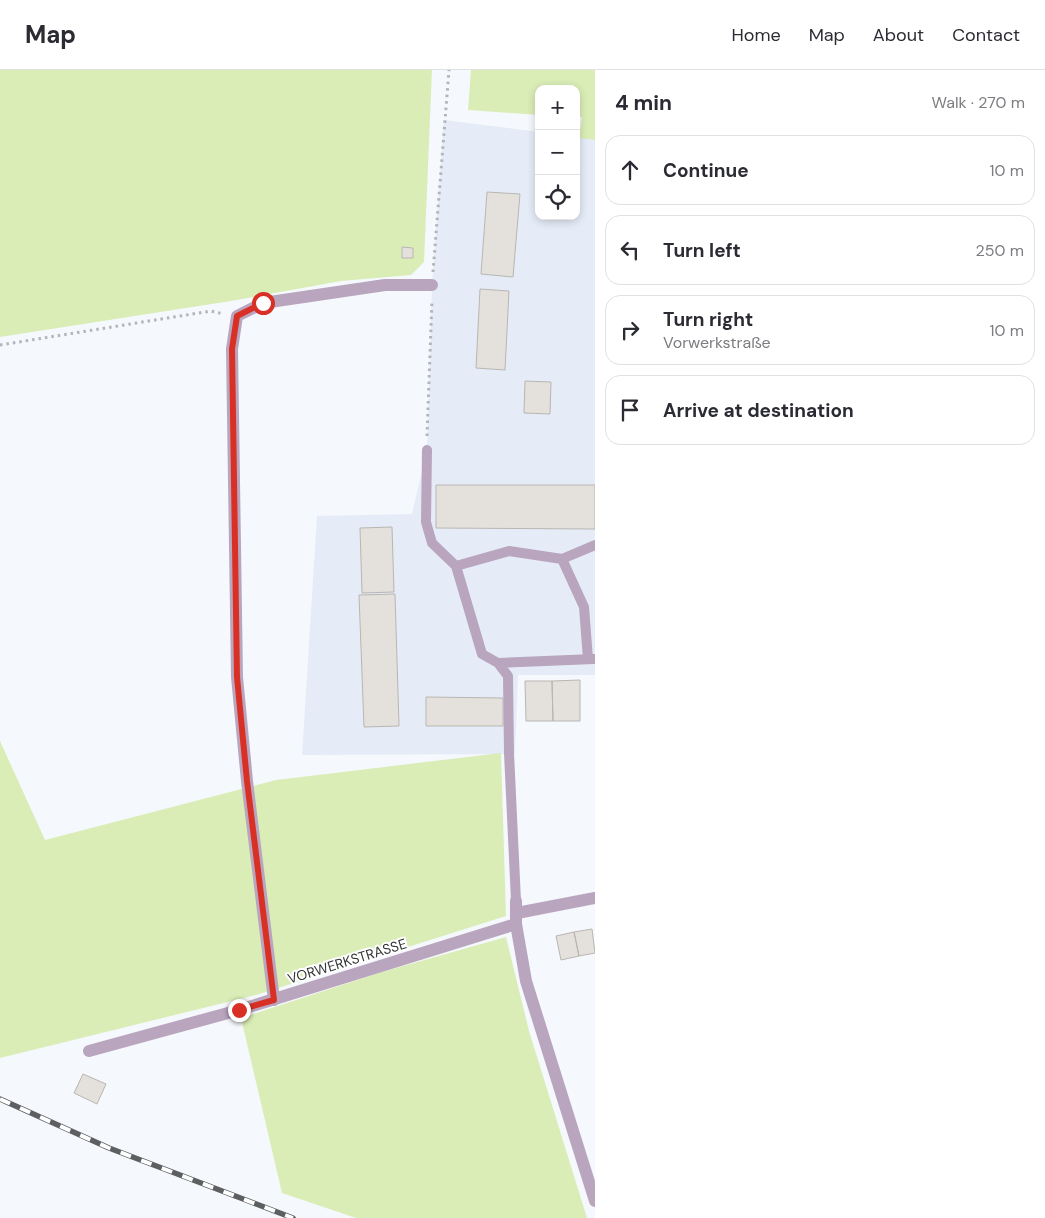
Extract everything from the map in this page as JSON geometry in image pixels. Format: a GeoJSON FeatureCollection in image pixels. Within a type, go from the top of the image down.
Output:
{"type":"FeatureCollection","features":[{"type":"Feature","properties":{"kind":"street"},"geometry":{"type":"LineString","coordinates":[[274,1000],[247,781],[237,677],[232,349],[237,316],[263,303],[385,285],[432,285]]}},
{"type":"Feature","properties":{"kind":"street","name":"VORWERKSTRASSE"},"geometry":{"type":"LineString","coordinates":[[89,1051],[274,1000],[516,913],[595,898]]}},
{"type":"Feature","properties":{"kind":"street"},"geometry":{"type":"LineString","coordinates":[[516,913],[526,981],[595,1201]]}},
{"type":"Feature","properties":{"kind":"lane"},"geometry":{"type":"LineString","coordinates":[[427,450],[426,522],[432,543],[456,566],[482,654],[498,663],[508,676],[509,753],[516,913]]}},
{"type":"Feature","properties":{"kind":"lane"},"geometry":{"type":"LineString","coordinates":[[456,566],[509,551],[562,559],[595,545]]}},
{"type":"Feature","properties":{"kind":"lane"},"geometry":{"type":"LineString","coordinates":[[498,663],[592,659],[584,607],[562,559]]}},
{"type":"Feature","properties":{"kind":"path"},"geometry":{"type":"LineString","coordinates":[[427,450],[432,285],[444,120],[450,70]]}},
{"type":"Feature","properties":{"kind":"path"},"geometry":{"type":"LineString","coordinates":[[0,346],[212,311],[237,316]]}},
{"type":"Feature","properties":{"kind":"shaded area"},"geometry":{"type":"Polygon","coordinates":[[[444,120],[535,131],[535,220],[580,220],[580,138],[595,140],[595,675],[518,675],[515,754],[302,755],[317,516],[412,514],[427,450],[432,285],[444,120]]]}},
{"type":"Feature","properties":{"kind":"green space"},"geometry":{"type":"Polygon","coordinates":[[[0,70],[432,70],[424,262],[411,275],[341,281],[231,301],[0,337],[0,70]]]}},
{"type":"Feature","properties":{"kind":"green space"},"geometry":{"type":"Polygon","coordinates":[[[471,70],[595,70],[595,140],[580,138],[582,117],[580,117],[580,85],[535,85],[535,115],[468,110],[471,70]]]}},
{"type":"Feature","properties":{"kind":"green space"},"geometry":{"type":"Polygon","coordinates":[[[0,741],[45,840],[276,780],[501,753],[506,916],[256,995],[0,1058],[0,741]]]}},
{"type":"Feature","properties":{"kind":"green space"},"geometry":{"type":"Polygon","coordinates":[[[506,937],[529,1031],[587,1218],[356,1218],[282,1193],[241,1018],[382,972],[506,937]]]}},
{"type":"Feature","properties":{"kind":"building"},"geometry":{"type":"Polygon","coordinates":[[[487,192],[520,194],[513,277],[481,274],[487,192]]]}},
{"type":"Feature","properties":{"kind":"building"},"geometry":{"type":"Polygon","coordinates":[[[402,247],[413,248],[413,258],[402,258],[402,247]]]}},
{"type":"Feature","properties":{"kind":"building"},"geometry":{"type":"Polygon","coordinates":[[[480,289],[509,291],[505,370],[476,368],[480,289]]]}},
{"type":"Feature","properties":{"kind":"building"},"geometry":{"type":"Polygon","coordinates":[[[525,381],[551,382],[550,414],[524,413],[525,381]]]}},
{"type":"Feature","properties":{"kind":"building"},"geometry":{"type":"Polygon","coordinates":[[[436,485],[595,485],[595,529],[436,528],[436,485]]]}},
{"type":"Feature","properties":{"kind":"building"},"geometry":{"type":"Polygon","coordinates":[[[392,527],[394,592],[362,593],[360,528],[392,527]]]}},
{"type":"Feature","properties":{"kind":"building"},"geometry":{"type":"Polygon","coordinates":[[[395,594],[399,726],[364,727],[359,595],[395,594]]]}},
{"type":"Feature","properties":{"kind":"building"},"geometry":{"type":"Polygon","coordinates":[[[580,680],[580,721],[553,721],[552,681],[580,680]]]}},
{"type":"Feature","properties":{"kind":"building"},"geometry":{"type":"Polygon","coordinates":[[[525,681],[552,681],[553,721],[526,721],[525,681]]]}},
{"type":"Feature","properties":{"kind":"building"},"geometry":{"type":"Polygon","coordinates":[[[426,697],[503,698],[503,726],[426,726],[426,697]]]}},
{"type":"Feature","properties":{"kind":"building"},"geometry":{"type":"Polygon","coordinates":[[[592,929],[595,953],[579,956],[574,932],[592,929]]]}},
{"type":"Feature","properties":{"kind":"building"},"geometry":{"type":"Polygon","coordinates":[[[574,932],[579,956],[561,960],[556,936],[574,932]]]}},
{"type":"Feature","properties":{"kind":"building"},"geometry":{"type":"Polygon","coordinates":[[[83,1074],[106,1084],[97,1104],[74,1093],[83,1074]]]}},
{"type":"Feature","properties":{"kind":"railway"},"geometry":{"type":"LineString","coordinates":[[0,1099],[109,1148],[293,1218]]}},
{"type":"Feature","properties":{"kind":"route"},"geometry":{"type":"LineString","coordinates":[[239,1010],[274,1000],[247,781],[237,677],[232,349],[237,316],[263,303]]}}]}
